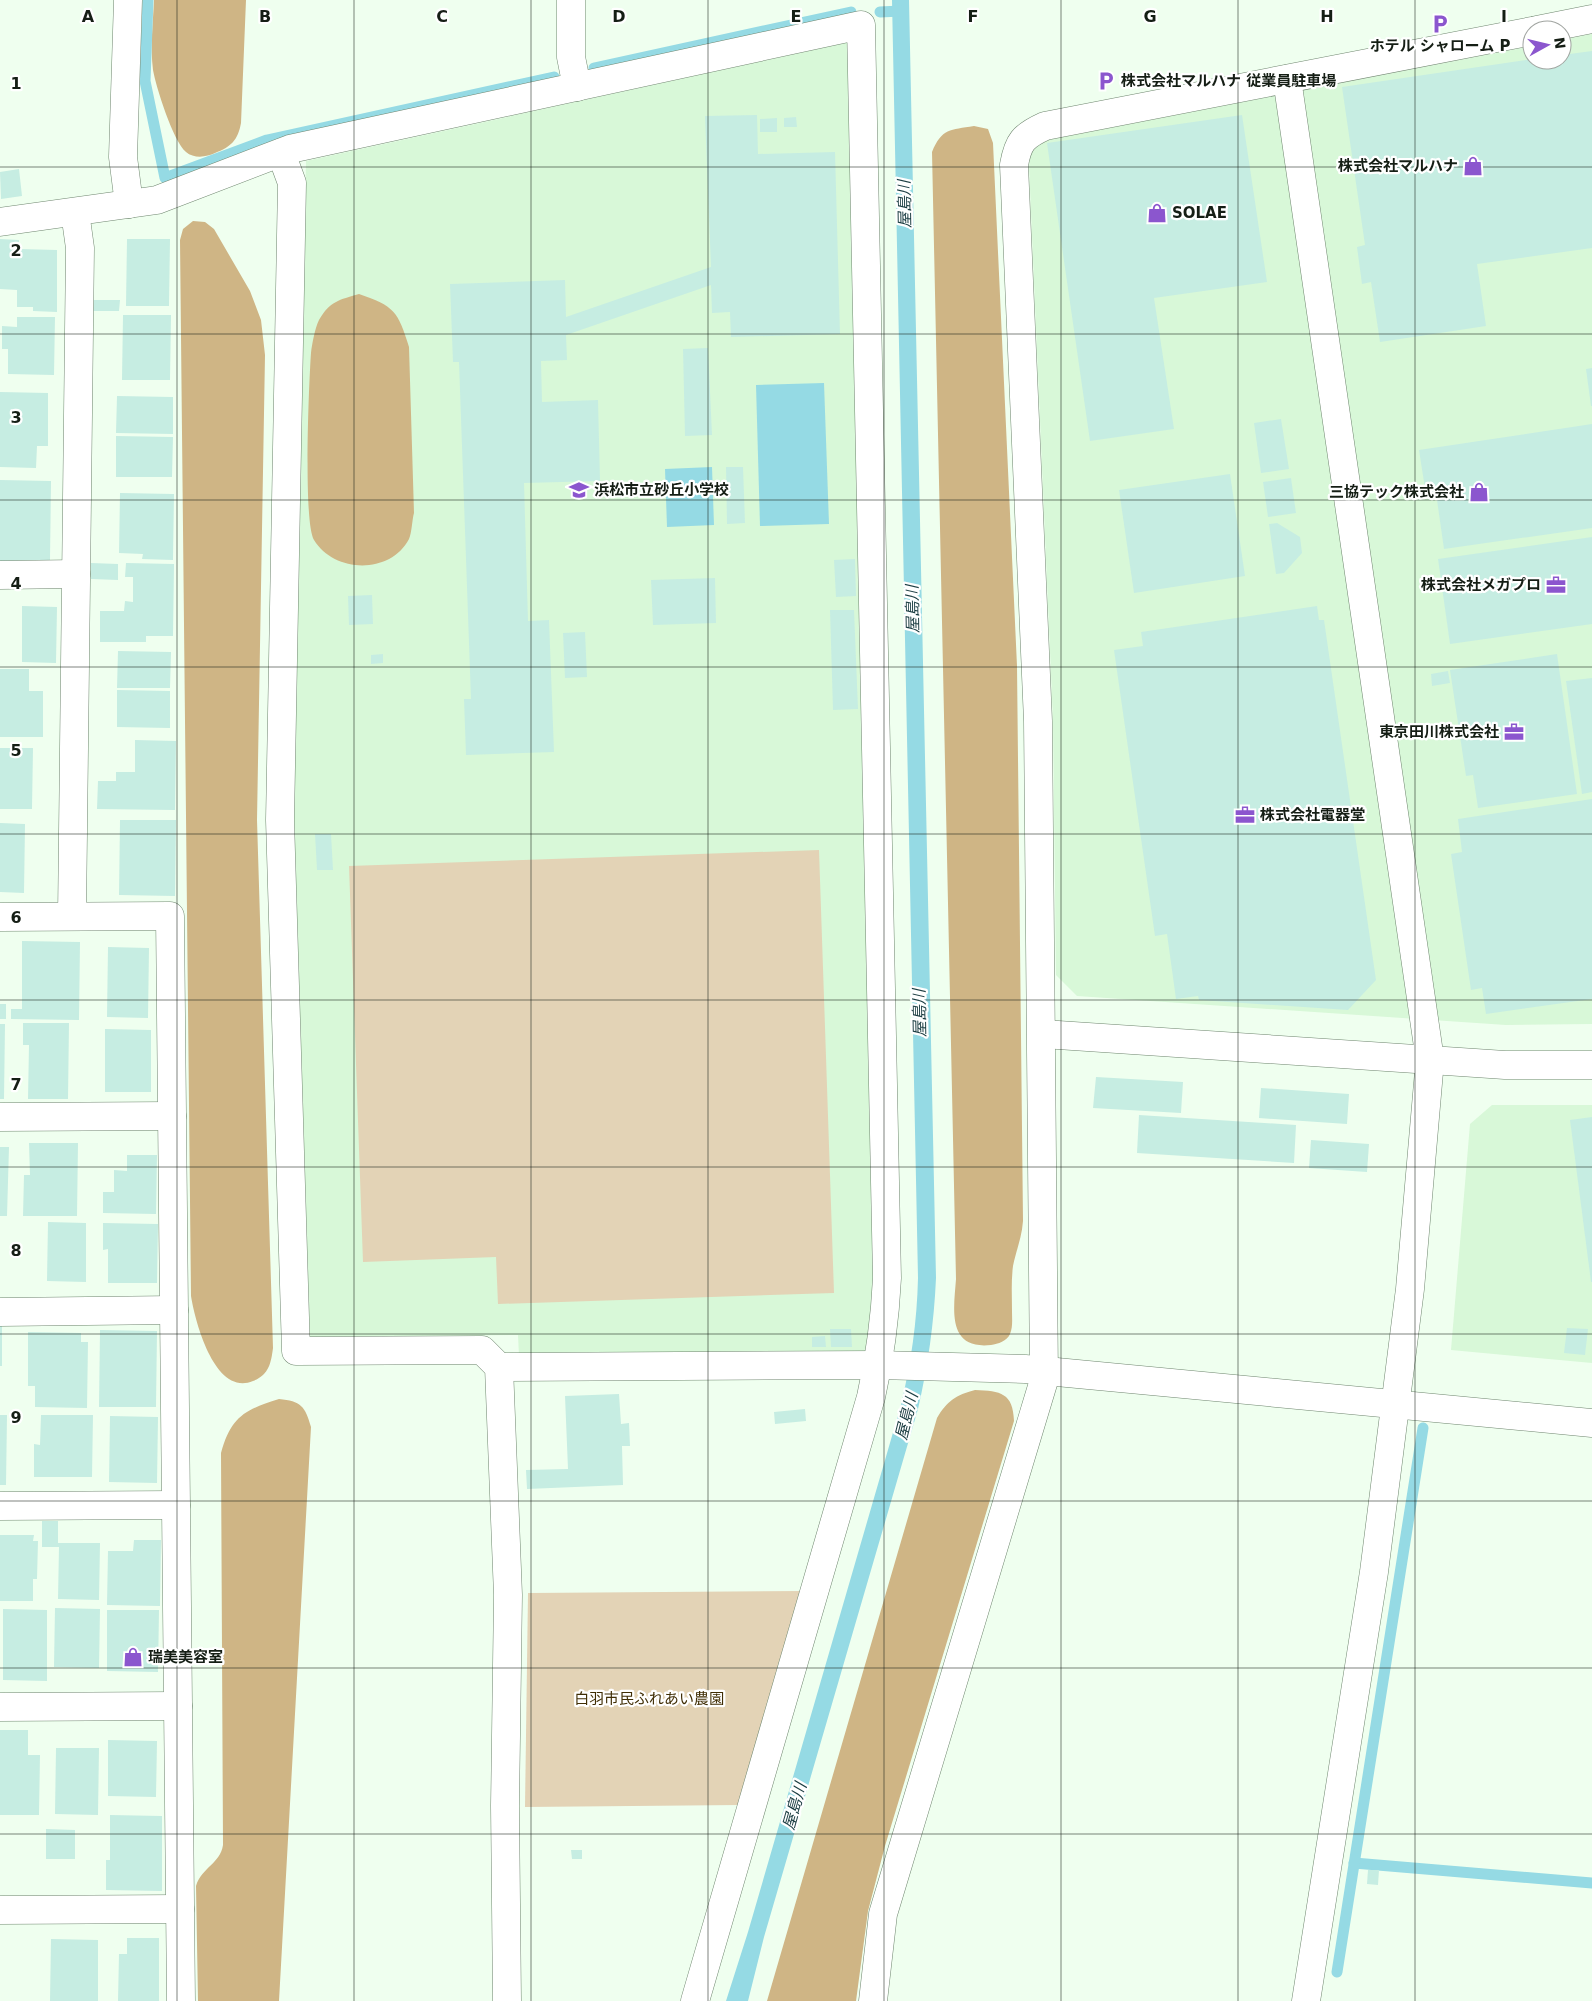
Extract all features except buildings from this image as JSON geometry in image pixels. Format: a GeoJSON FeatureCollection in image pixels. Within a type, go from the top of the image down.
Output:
{"type":"FeatureCollection","features":[{"type":"Feature","properties":{"kind":"street"},"geometry":{"type":"LineString","coordinates":[[128,0],[123,157],[130,204]]}},
{"type":"Feature","properties":{"kind":"street"},"geometry":{"type":"LineString","coordinates":[[571,0],[571,57],[577,87]]}},
{"type":"Feature","properties":{"kind":"street"},"geometry":{"type":"LineString","coordinates":[[1572,23],[1592,19]]}},
{"type":"Feature","properties":{"kind":"street"},"geometry":{"type":"LineString","coordinates":[[0,222],[157,200],[281,153],[861,24],[887,1278],[886,1365],[695,2001]]}},
{"type":"Feature","properties":{"kind":"street"},"geometry":{"type":"LineString","coordinates":[[872,2001],[883,1914],[1044,1380],[1043,1034],[1037,665],[1015,175],[1017,147],[1028,134],[1044,126],[1522,33]]}},
{"type":"Feature","properties":{"kind":"street"},"geometry":{"type":"LineString","coordinates":[[1287,79],[1430,1060],[1410,1289],[1374,1572],[1306,2001]]}},
{"type":"Feature","properties":{"kind":"street"},"geometry":{"type":"LineString","coordinates":[[281,153],[292,183],[280,820],[296,1351],[482,1350],[499,1367],[508,1594],[505,1806],[506,2001]]}},
{"type":"Feature","properties":{"kind":"street"},"geometry":{"type":"LineString","coordinates":[[72,916],[80,248],[75,212]]}},
{"type":"Feature","properties":{"kind":"street"},"geometry":{"type":"LineString","coordinates":[[0,574],[76,574]]}},
{"type":"Feature","properties":{"kind":"street"},"geometry":{"type":"LineString","coordinates":[[0,917],[170,916],[181,2001]]}},
{"type":"Feature","properties":{"kind":"street"},"geometry":{"type":"LineString","coordinates":[[1043,1034],[1505,1065],[1592,1065]]}},
{"type":"Feature","properties":{"kind":"street"},"geometry":{"type":"LineString","coordinates":[[0,1118],[172,1116]]}},
{"type":"Feature","properties":{"kind":"street"},"geometry":{"type":"LineString","coordinates":[[0,1312],[174,1310]]}},
{"type":"Feature","properties":{"kind":"street"},"geometry":{"type":"LineString","coordinates":[[499,1367],[886,1365],[1044,1371],[1592,1422]]}},
{"type":"Feature","properties":{"kind":"street"},"geometry":{"type":"LineString","coordinates":[[0,1506],[176,1505]]}},
{"type":"Feature","properties":{"kind":"street"},"geometry":{"type":"LineString","coordinates":[[0,1707],[178,1706]]}},
{"type":"Feature","properties":{"kind":"street"},"geometry":{"type":"LineString","coordinates":[[0,1910],[180,1909]]}},
{"type":"Feature","properties":{"kind":"shaded area"},"geometry":{"type":"Polygon","coordinates":[[[154,0],[246,0],[241,123],[238,134],[233,142],[212,154],[197,156],[186,152],[176,137],[166,113],[152,61],[154,0]]]}},
{"type":"Feature","properties":{"kind":"shaded area"},"geometry":{"type":"Polygon","coordinates":[[[1592,34],[1592,1024],[1506,1025],[1077,996],[1056,975],[1053,720],[1029,166],[1031,153],[1048,140],[1522,48],[1522,70],[1572,70],[1572,38],[1592,34]]]}},
{"type":"Feature","properties":{"kind":"shaded area","name":"浜松市立砂丘小学校"},"geometry":{"type":"Polygon","coordinates":[[[850,42],[875,1278],[869,1353],[519,1356],[518,1335],[310,1337],[294,819],[306,161],[850,42]]]}},
{"type":"Feature","properties":{"kind":"shaded area"},"geometry":{"type":"Polygon","coordinates":[[[974,126],[988,129],[993,143],[1017,666],[1023,1221],[1013,1266],[1011,1331],[1005,1340],[991,1345],[976,1345],[966,1341],[956,1325],[954,1314],[956,1279],[932,152],[943,134],[959,128],[974,126]]]}},
{"type":"Feature","properties":{"kind":"shaded area"},"geometry":{"type":"Polygon","coordinates":[[[193,221],[205,222],[214,229],[250,291],[261,320],[265,355],[257,820],[273,1348],[266,1372],[253,1381],[240,1383],[228,1378],[218,1368],[209,1354],[202,1339],[191,1296],[180,240],[183,229],[193,221]]]}},
{"type":"Feature","properties":{"kind":"shaded area"},"geometry":{"type":"Polygon","coordinates":[[[359,294],[380,302],[393,312],[398,318],[409,347],[414,513],[409,539],[400,551],[389,559],[376,564],[362,565],[348,564],[335,559],[323,551],[314,540],[311,528],[308,480],[310,368],[311,349],[315,332],[319,320],[331,305],[359,294]]]}},
{"type":"Feature","properties":{"kind":"shaded area"},"geometry":{"type":"Polygon","coordinates":[[[1492,1105],[1592,1105],[1592,1363],[1451,1350],[1470,1124],[1492,1105]]]}},
{"type":"Feature","properties":{"kind":"shaded area"},"geometry":{"type":"Polygon","coordinates":[[[975,1390],[992,1391],[1004,1395],[1011,1404],[1014,1421],[885,1846],[868,1911],[856,2001],[767,2001],[937,1418],[944,1407],[953,1400],[962,1394],[975,1390]]]}},
{"type":"Feature","properties":{"kind":"shaded area"},"geometry":{"type":"Polygon","coordinates":[[[279,1399],[292,1401],[301,1406],[307,1414],[311,1427],[279,2001],[198,2001],[196,1886],[202,1874],[218,1857],[223,1845],[221,1453],[229,1431],[241,1417],[248,1411],[279,1399]]]}},
{"type":"Feature","properties":{"kind":"green space"},"geometry":{"type":"Polygon","coordinates":[[[819,850],[834,1293],[498,1304],[496,1257],[363,1262],[349,866],[819,850]]]}},
{"type":"Feature","properties":{"kind":"green space","name":"白羽市民ふれあい農園"},"geometry":{"type":"Polygon","coordinates":[[[803,1591],[740,1805],[525,1807],[528,1593],[803,1591]]]}},
{"type":"Feature","properties":{"kind":"water","name":"屋島川"},"geometry":{"type":"Polygon","coordinates":[[[892,0],[909,0],[936,1278],[934,1311],[928,1360],[918,1409],[764,1937],[748,2001],[726,2001],[748,1932],[901,1405],[911,1358],[915,1326],[918,1278],[892,0]]]}},
{"type":"Feature","properties":{"kind":"water"},"geometry":{"type":"Polygon","coordinates":[[[824,383],[829,524],[760,526],[756,385],[824,383]]]}},
{"type":"Feature","properties":{"kind":"water"},"geometry":{"type":"Polygon","coordinates":[[[712,467],[714,525],[667,527],[665,469],[712,467]]]}},
{"type":"Feature","properties":{"kind":"waterway"},"geometry":{"type":"LineString","coordinates":[[148,0],[145,81],[165,178],[267,140],[554,77]]}},
{"type":"Feature","properties":{"kind":"waterway"},"geometry":{"type":"LineString","coordinates":[[880,12],[901,11]]}},
{"type":"Feature","properties":{"kind":"waterway"},"geometry":{"type":"LineString","coordinates":[[594,68],[851,12]]}},
{"type":"Feature","properties":{"kind":"waterway"},"geometry":{"type":"LineString","coordinates":[[1337,1972],[1423,1428]]}},
{"type":"Feature","properties":{"kind":"waterway"},"geometry":{"type":"LineString","coordinates":[[1354,1863],[1592,1883]]}},
{"type":"Feature","properties":{"kind":"place","name":"ホテル シャローム P"},"geometry":{"type":"Point","coordinates":[1440,24]}},
{"type":"Feature","properties":{"kind":"place","name":"株式会社マルハナ 従業員駐車場"},"geometry":{"type":"Point","coordinates":[1106,81]}},
{"type":"Feature","properties":{"kind":"place","name":"株式会社マルハナ"},"geometry":{"type":"Point","coordinates":[1473,166]}},
{"type":"Feature","properties":{"kind":"place","name":"SOLAE"},"geometry":{"type":"Point","coordinates":[1157,213]}},
{"type":"Feature","properties":{"kind":"place","name":"浜松市立砂丘小学校"},"geometry":{"type":"Point","coordinates":[579,490]}},
{"type":"Feature","properties":{"kind":"place","name":"三協テック株式会社"},"geometry":{"type":"Point","coordinates":[1479,492]}},
{"type":"Feature","properties":{"kind":"place","name":"株式会社メガプロ"},"geometry":{"type":"Point","coordinates":[1556,585]}},
{"type":"Feature","properties":{"kind":"place","name":"東京田川株式会社"},"geometry":{"type":"Point","coordinates":[1514,732]}},
{"type":"Feature","properties":{"kind":"place","name":"株式会社電器堂"},"geometry":{"type":"Point","coordinates":[1245,815]}},
{"type":"Feature","properties":{"kind":"place","name":"瑞美美容室"},"geometry":{"type":"Point","coordinates":[133,1657]}}]}
